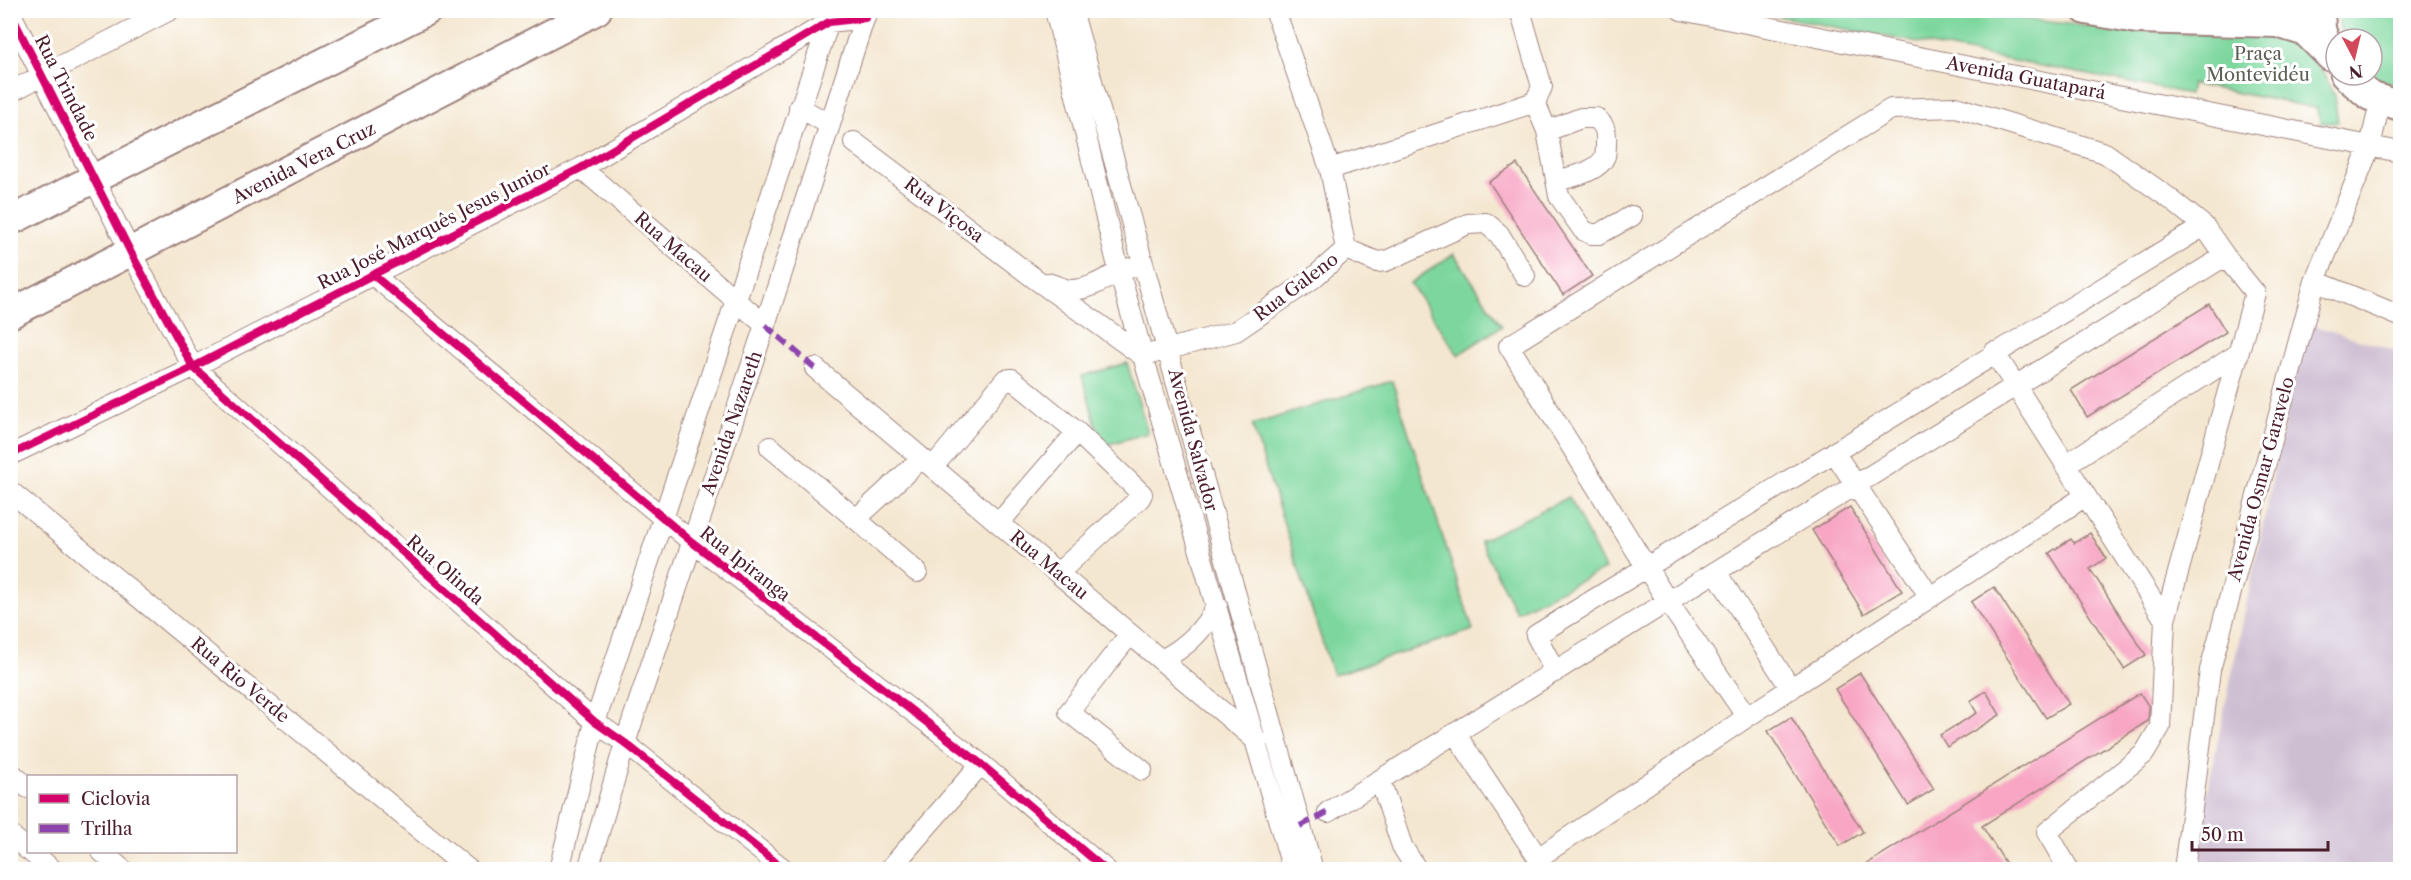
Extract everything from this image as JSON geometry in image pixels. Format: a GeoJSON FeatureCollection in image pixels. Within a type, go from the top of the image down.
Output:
{"type":"FeatureCollection","features":[{"type":"Feature","properties":{"kind":"highway"},"geometry":{"type":"LineString","coordinates":[[10,221],[428,10]]}},
{"type":"Feature","properties":{"kind":"highway","name":"Avenida Vera Cruz"},"geometry":{"type":"LineString","coordinates":[[10,314],[597,10]]}},
{"type":"Feature","properties":{"kind":"highway"},"geometry":{"type":"LineString","coordinates":[[2086,10],[2137,19],[2277,23],[2306,32],[2324,51]]}},
{"type":"Feature","properties":{"kind":"highway"},"geometry":{"type":"LineString","coordinates":[[2320,10],[2321,29],[2324,36]]}},
{"type":"Feature","properties":{"kind":"highway"},"geometry":{"type":"LineString","coordinates":[[2360,87],[2370,96],[2391,103]]}},
{"type":"Feature","properties":{"kind":"street"},"geometry":{"type":"LineString","coordinates":[[10,92],[170,10]]}},
{"type":"Feature","properties":{"kind":"street","name":"Rua Galeno"},"geometry":{"type":"LineString","coordinates":[[1143,356],[1236,331],[1312,279],[1346,249],[1330,169],[1275,10]]}},
{"type":"Feature","properties":{"kind":"street"},"geometry":{"type":"LineString","coordinates":[[1330,169],[1535,102],[1542,87],[1520,10]]}},
{"type":"Feature","properties":{"kind":"street","name":"Avenida Guatapará"},"geometry":{"type":"LineString","coordinates":[[1681,10],[2400,152]]}},
{"type":"Feature","properties":{"kind":"street","name":"Avenida Salvador"},"geometry":{"type":"LineString","coordinates":[[1063,11],[1168,348],[1313,870]]}},
{"type":"Feature","properties":{"kind":"street","name":"Avenida Salvador"},"geometry":{"type":"LineString","coordinates":[[1063,11],[1119,271],[1258,742],[1293,870]]}},
{"type":"Feature","properties":{"kind":"street","name":"Rua Trindade"},"geometry":{"type":"LineString","coordinates":[[10,12],[131,253]]}},
{"type":"Feature","properties":{"kind":"street","name":"Rua José Marquês Jesus Junior"},"geometry":{"type":"LineString","coordinates":[[10,455],[193,367],[581,168],[830,16],[866,14]]}},
{"type":"Feature","properties":{"kind":"street","name":"Avenida Nazareth"},"geometry":{"type":"LineString","coordinates":[[588,870],[625,743],[866,14]]}},
{"type":"Feature","properties":{"kind":"street","name":"Avenida Nazareth"},"geometry":{"type":"LineString","coordinates":[[559,870],[595,722],[830,16]]}},
{"type":"Feature","properties":{"kind":"street"},"geometry":{"type":"LineString","coordinates":[[1535,102],[1547,131],[1559,196],[1583,230],[1591,234],[1599,234],[1632,216]]}},
{"type":"Feature","properties":{"kind":"street","name":"Avenida Osmar Garavelo"},"geometry":{"type":"LineString","coordinates":[[2184,870],[2210,670],[2315,281],[2370,146],[2391,103]]}},
{"type":"Feature","properties":{"kind":"street"},"geometry":{"type":"LineString","coordinates":[[799,107],[830,125]]}},
{"type":"Feature","properties":{"kind":"street"},"geometry":{"type":"LineString","coordinates":[[1747,717],[1668,602],[1509,346],[1891,109],[1956,107],[2105,153],[2204,226],[2255,293],[2164,620],[2160,727],[2144,754],[2047,832],[2069,870]]}},
{"type":"Feature","properties":{"kind":"street"},"geometry":{"type":"LineString","coordinates":[[1547,131],[1581,118],[1596,118],[1604,125],[1605,156],[1599,165],[1576,176],[1556,181]]}},
{"type":"Feature","properties":{"kind":"street","name":"Rua Viçosa"},"geometry":{"type":"LineString","coordinates":[[854,142],[1034,278],[1143,356]]}},
{"type":"Feature","properties":{"kind":"street","name":"Rua Macau"},"geometry":{"type":"LineString","coordinates":[[581,168],[765,325]]}},
{"type":"Feature","properties":{"kind":"street"},"geometry":{"type":"LineString","coordinates":[[1346,249],[1377,262],[1386,261],[1468,224],[1486,223],[1499,234],[1525,276]]}},
{"type":"Feature","properties":{"kind":"street"},"geometry":{"type":"LineString","coordinates":[[1555,672],[1536,634],[1647,568],[1994,352],[2204,226]]}},
{"type":"Feature","properties":{"kind":"street","name":"Rua Olinda"},"geometry":{"type":"LineString","coordinates":[[131,253],[193,367],[595,722],[625,743],[784,870]]}},
{"type":"Feature","properties":{"kind":"street"},"geometry":{"type":"LineString","coordinates":[[1328,812],[2225,256]]}},
{"type":"Feature","properties":{"kind":"street","name":"Rua Viçosa"},"geometry":{"type":"LineString","coordinates":[[1034,278],[1070,290],[1094,285],[1119,271],[1142,265]]}},
{"type":"Feature","properties":{"kind":"street","name":"Rua Ipiranga"},"geometry":{"type":"LineString","coordinates":[[372,274],[663,519],[981,764],[1106,870]]}},
{"type":"Feature","properties":{"kind":"street"},"geometry":{"type":"LineString","coordinates":[[2315,281],[2400,315]]}},
{"type":"Feature","properties":{"kind":"street"},"geometry":{"type":"LineString","coordinates":[[1994,352],[2014,388],[2164,620]]}},
{"type":"Feature","properties":{"kind":"street"},"geometry":{"type":"LineString","coordinates":[[2065,465],[2238,354]]}},
{"type":"Feature","properties":{"kind":"street","name":"Rua Macau"},"geometry":{"type":"LineString","coordinates":[[815,368],[1282,762]]}},
{"type":"Feature","properties":{"kind":"street"},"geometry":{"type":"LineString","coordinates":[[856,519],[927,462],[1005,380],[1012,379],[1077,432],[1142,494],[1058,573]]}},
{"type":"Feature","properties":{"kind":"street"},"geometry":{"type":"LineString","coordinates":[[999,523],[1077,432]]}},
{"type":"Feature","properties":{"kind":"street"},"geometry":{"type":"LineString","coordinates":[[770,447],[916,572]]}},
{"type":"Feature","properties":{"kind":"street"},"geometry":{"type":"LineString","coordinates":[[1834,452],[1930,597]]}},
{"type":"Feature","properties":{"kind":"street","name":"Rua Rio Verde"},"geometry":{"type":"LineString","coordinates":[[10,491],[469,870]]}},
{"type":"Feature","properties":{"kind":"street"},"geometry":{"type":"LineString","coordinates":[[1455,733],[1538,858],[1747,717],[2085,496]]}},
{"type":"Feature","properties":{"kind":"street"},"geometry":{"type":"LineString","coordinates":[[1716,572],[1791,689]]}},
{"type":"Feature","properties":{"kind":"street"},"geometry":{"type":"LineString","coordinates":[[1161,660],[1192,640],[1202,630],[1217,605]]}},
{"type":"Feature","properties":{"kind":"street"},"geometry":{"type":"LineString","coordinates":[[1130,634],[1069,712],[1142,770]]}},
{"type":"Feature","properties":{"kind":"street"},"geometry":{"type":"LineString","coordinates":[[889,870],[981,764]]}},
{"type":"Feature","properties":{"kind":"street"},"geometry":{"type":"LineString","coordinates":[[10,772],[27,787]]}},
{"type":"Feature","properties":{"kind":"street"},"geometry":{"type":"LineString","coordinates":[[1380,780],[1401,846],[1417,870]]}},
{"type":"Feature","properties":{"kind":"street"},"geometry":{"type":"LineString","coordinates":[[10,835],[27,849]]}},
{"type":"Feature","properties":{"kind":"street"},"geometry":{"type":"LineString","coordinates":[[32,853],[53,870]]}},
{"type":"Feature","properties":{"kind":"street"},"geometry":{"type":"LineString","coordinates":[[103,853],[123,870]]}},
{"type":"Feature","properties":{"kind":"shaded area"},"geometry":{"type":"Polygon","coordinates":[[[2305,323],[2400,352],[2400,869],[2191,870],[2305,323]]]}},
{"type":"Feature","properties":{"kind":"green space","name":"Praça Montevidéu"},"geometry":{"type":"Polygon","coordinates":[[[1750,11],[1953,11],[2122,30],[2276,37],[2303,51],[2323,72],[2324,87],[2330,87],[2334,96],[2338,122],[2321,123],[2316,108],[2191,84],[2189,94],[1750,11]]]}},
{"type":"Feature","properties":{"kind":"green space"},"geometry":{"type":"Polygon","coordinates":[[[2338,11],[2400,11],[2400,88],[2384,81],[2384,27],[2340,27],[2338,11]]]}},
{"type":"Feature","properties":{"kind":"green space"},"geometry":{"type":"Polygon","coordinates":[[[1454,254],[1502,326],[1458,355],[1410,283],[1454,254]]]}},
{"type":"Feature","properties":{"kind":"green space"},"geometry":{"type":"Polygon","coordinates":[[[1127,363],[1148,433],[1102,446],[1082,376],[1127,363]]]}},
{"type":"Feature","properties":{"kind":"green space"},"geometry":{"type":"Polygon","coordinates":[[[1392,381],[1473,630],[1333,675],[1252,425],[1392,381]]]}},
{"type":"Feature","properties":{"kind":"green space"},"geometry":{"type":"Polygon","coordinates":[[[1569,497],[1605,569],[1516,612],[1480,541],[1569,497]]]}},
{"type":"Feature","properties":{"kind":"building"},"geometry":{"type":"Polygon","coordinates":[[[1517,164],[1592,276],[1563,295],[1489,182],[1517,164]]]}},
{"type":"Feature","properties":{"kind":"building"},"geometry":{"type":"Polygon","coordinates":[[[2209,304],[2226,332],[2087,417],[2071,390],[2209,304]]]}},
{"type":"Feature","properties":{"kind":"building"},"geometry":{"type":"Polygon","coordinates":[[[1850,507],[1902,591],[1864,614],[1812,530],[1850,507]]]}},
{"type":"Feature","properties":{"kind":"building"},"geometry":{"type":"Polygon","coordinates":[[[2090,533],[2106,558],[2090,569],[2146,655],[2124,669],[2049,553],[2071,539],[2074,543],[2090,533]]]}},
{"type":"Feature","properties":{"kind":"building"},"geometry":{"type":"Polygon","coordinates":[[[1994,587],[2069,704],[2046,718],[1971,602],[1994,587]]]}},
{"type":"Feature","properties":{"kind":"building"},"geometry":{"type":"Polygon","coordinates":[[[1860,673],[1934,789],[1908,805],[1835,689],[1860,673]]]}},
{"type":"Feature","properties":{"kind":"building"},"geometry":{"type":"Polygon","coordinates":[[[1986,691],[2000,715],[1947,747],[1940,735],[1977,713],[1970,701],[1986,691]]]}},
{"type":"Feature","properties":{"kind":"building"},"geometry":{"type":"Polygon","coordinates":[[[2140,693],[2149,707],[2148,721],[1982,826],[2010,870],[1857,870],[2140,693]]]}},
{"type":"Feature","properties":{"kind":"building"},"geometry":{"type":"Polygon","coordinates":[[[1791,717],[1863,832],[1840,846],[1768,731],[1791,717]]]}},
{"type":"Feature","properties":{"kind":"marked path"},"geometry":{"type":"LineString","coordinates":[[1051,10],[1056,13]]}},
{"type":"Feature","properties":{"kind":"marked path"},"geometry":{"type":"LineString","coordinates":[[765,325],[815,368]]}},
{"type":"Feature","properties":{"kind":"marked path"},"geometry":{"type":"LineString","coordinates":[[1300,826],[1328,812]]}},
{"type":"Feature","properties":{"kind":"cycle path"},"geometry":{"type":"LineString","coordinates":[[10,12],[131,253],[193,367],[595,722],[625,743],[785,870]]}},
{"type":"Feature","properties":{"kind":"cycle path"},"geometry":{"type":"LineString","coordinates":[[10,455],[193,367],[581,168],[829,22],[865,18]]}},
{"type":"Feature","properties":{"kind":"cycle path"},"geometry":{"type":"LineString","coordinates":[[372,274],[692,542],[981,764],[1106,870]]}}]}
